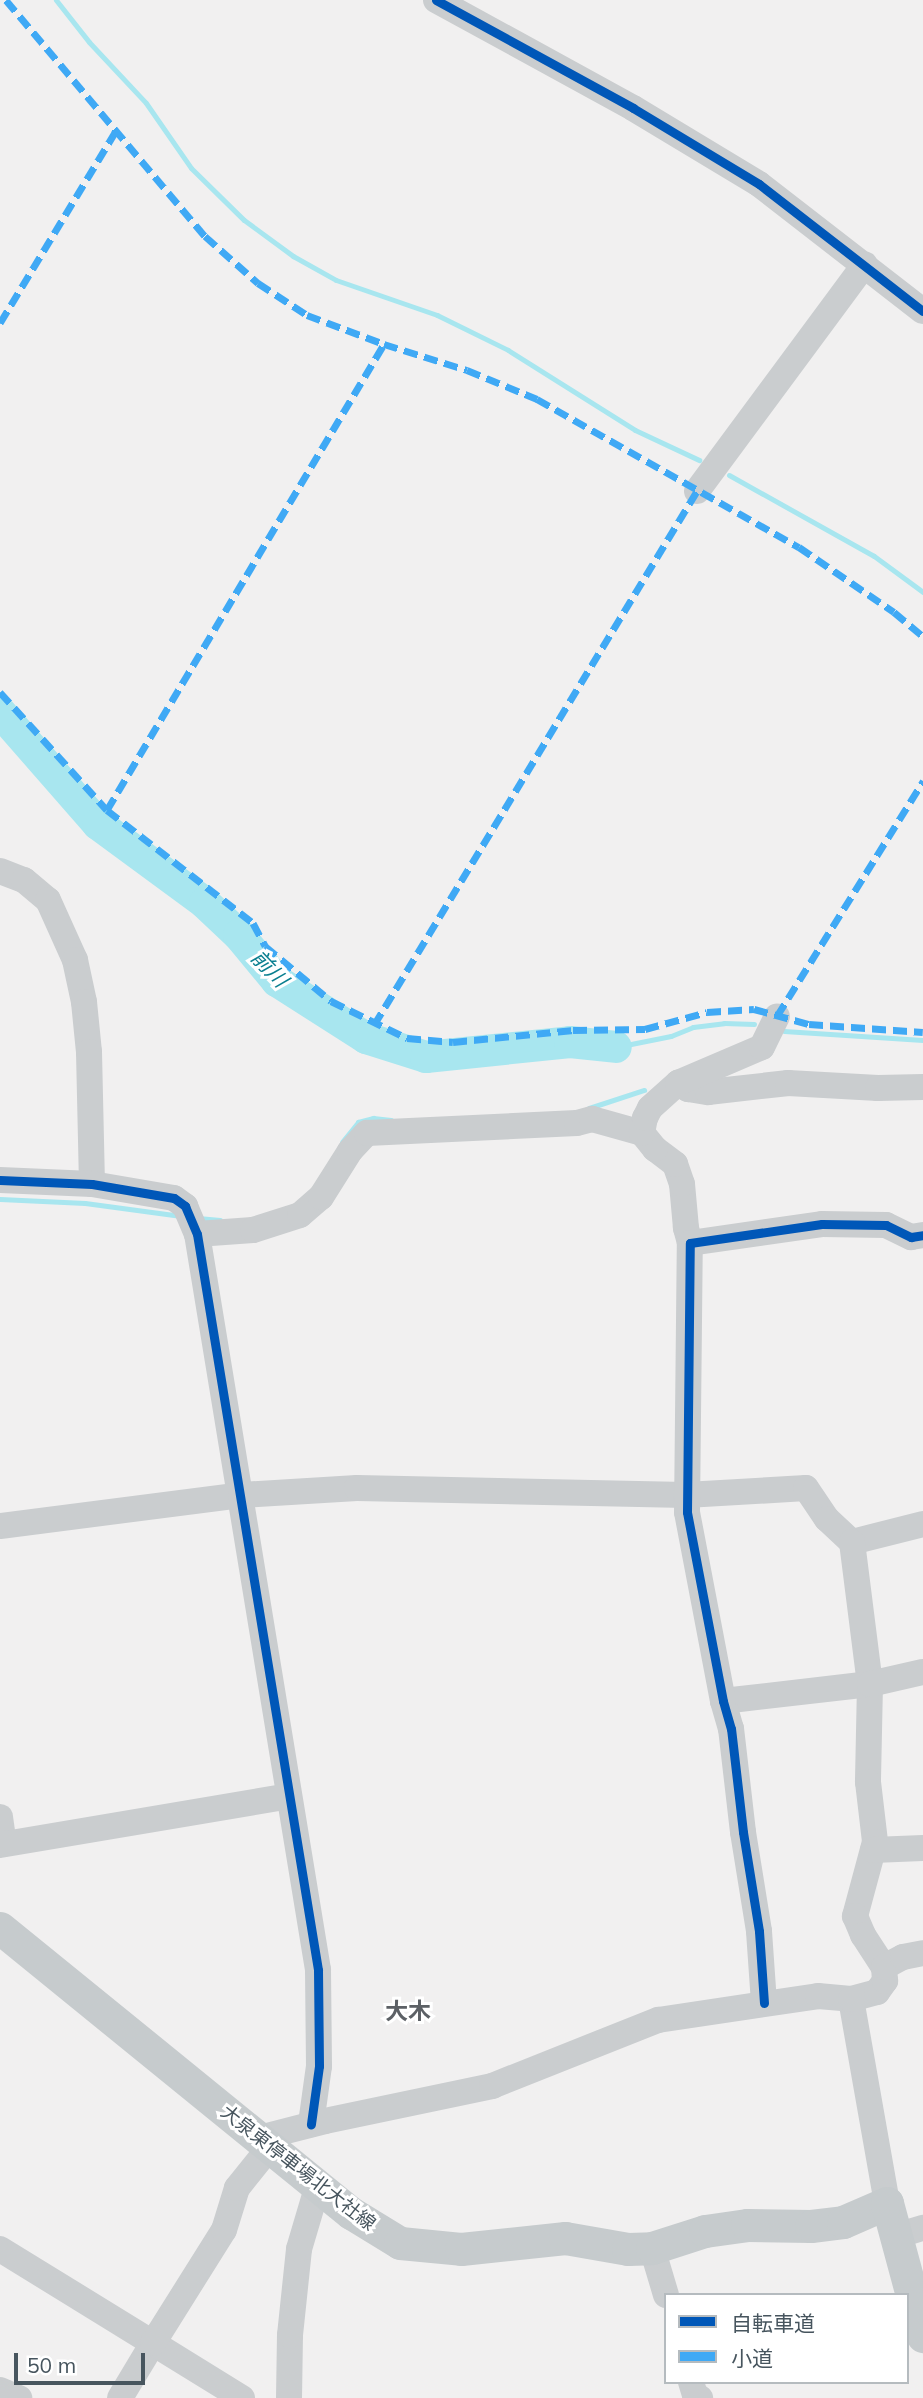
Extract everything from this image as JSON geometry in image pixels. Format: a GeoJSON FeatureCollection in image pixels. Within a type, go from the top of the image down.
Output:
{"type":"FeatureCollection","features":[{"type":"Feature","properties":{"kind":"main road","name":"大泉東停車場北大社線"},"geometry":{"type":"LineString","coordinates":[[0,1928],[376,2230],[413,2245],[461,2249],[565,2238],[628,2249],[652,2248],[705,2231],[747,2225],[811,2226],[843,2222],[887,2203]]}},
{"type":"Feature","properties":{"kind":"main road"},"geometry":{"type":"LineString","coordinates":[[887,2203],[910,2232],[923,2336]]}},
{"type":"Feature","properties":{"kind":"street"},"geometry":{"type":"LineString","coordinates":[[436,0],[633,108],[759,184],[923,311]]}},
{"type":"Feature","properties":{"kind":"street"},"geometry":{"type":"LineString","coordinates":[[697,491],[865,264]]}},
{"type":"Feature","properties":{"kind":"street"},"geometry":{"type":"LineString","coordinates":[[0,871],[24,880],[48,900],[75,960],[84,1002],[89,1052],[92,1184]]}},
{"type":"Feature","properties":{"kind":"street"},"geometry":{"type":"LineString","coordinates":[[642,1133],[650,1108],[678,1083],[761,1047],[777,1016]]}},
{"type":"Feature","properties":{"kind":"street"},"geometry":{"type":"LineString","coordinates":[[678,1083],[688,1089],[708,1092],[788,1083],[878,1088],[923,1087]]}},
{"type":"Feature","properties":{"kind":"street"},"geometry":{"type":"LineString","coordinates":[[191,1221],[253,1230],[300,1214],[321,1197],[350,1151],[367,1133],[577,1123],[592,1119],[642,1133],[655,1149],[675,1164],[682,1184],[690,1243],[686,1495],[723,1701],[732,1729],[743,1832],[759,1931],[764,2003]]}},
{"type":"Feature","properties":{"kind":"street"},"geometry":{"type":"LineString","coordinates":[[0,1180],[92,1184],[174,1198],[191,1221],[241,1495],[318,1970],[319,2066],[311,2124]]}},
{"type":"Feature","properties":{"kind":"street"},"geometry":{"type":"LineString","coordinates":[[690,1243],[821,1224],[886,1225],[912,1237],[923,1235]]}},
{"type":"Feature","properties":{"kind":"street"},"geometry":{"type":"LineString","coordinates":[[0,1526],[241,1495],[357,1488],[686,1495],[806,1488],[827,1519],[852,1542],[870,1684],[868,1782],[875,1842],[855,1916],[863,1935],[884,1967],[885,1981],[877,1992],[851,1999],[818,1996],[659,2020],[492,2086],[311,2124],[264,2142],[237,2188],[225,2230],[120,2398]]}},
{"type":"Feature","properties":{"kind":"street"},"geometry":{"type":"LineString","coordinates":[[852,1542],[923,1524]]}},
{"type":"Feature","properties":{"kind":"street"},"geometry":{"type":"LineString","coordinates":[[723,1701],[870,1684],[923,1672]]}},
{"type":"Feature","properties":{"kind":"street"},"geometry":{"type":"LineString","coordinates":[[0,1817],[2,1844],[289,1796]]}},
{"type":"Feature","properties":{"kind":"street"},"geometry":{"type":"LineString","coordinates":[[873,1850],[923,1848]]}},
{"type":"Feature","properties":{"kind":"street"},"geometry":{"type":"LineString","coordinates":[[884,1967],[903,1957],[923,1953]]}},
{"type":"Feature","properties":{"kind":"street"},"geometry":{"type":"LineString","coordinates":[[851,1999],[887,2203]]}},
{"type":"Feature","properties":{"kind":"street"},"geometry":{"type":"LineString","coordinates":[[289,2398],[290,2335],[299,2249],[318,2185]]}},
{"type":"Feature","properties":{"kind":"street"},"geometry":{"type":"LineString","coordinates":[[652,2248],[665,2293]]}},
{"type":"Feature","properties":{"kind":"street"},"geometry":{"type":"LineString","coordinates":[[0,2249],[242,2398]]}},
{"type":"Feature","properties":{"kind":"street"},"geometry":{"type":"LineString","coordinates":[[0,2390],[19,2398]]}},
{"type":"Feature","properties":{"kind":"waterway"},"geometry":{"type":"LineString","coordinates":[[56,0],[89,42],[146,103],[191,168],[244,220],[293,256],[336,280],[437,315],[508,350],[635,430],[699,460]]}},
{"type":"Feature","properties":{"kind":"waterway"},"geometry":{"type":"LineString","coordinates":[[729,475],[874,556],[923,592]]}},
{"type":"Feature","properties":{"kind":"waterway","name":"前川"},"geometry":{"type":"LineString","coordinates":[[0,712],[98,824],[205,903],[239,935],[277,981],[366,1038],[426,1057],[570,1042],[616,1047]]}},
{"type":"Feature","properties":{"kind":"waterway"},"geometry":{"type":"LineString","coordinates":[[616,1047],[671,1036],[693,1027],[724,1023],[754,1024]]}},
{"type":"Feature","properties":{"kind":"waterway"},"geometry":{"type":"LineString","coordinates":[[784,1031],[923,1040]]}},
{"type":"Feature","properties":{"kind":"waterway"},"geometry":{"type":"LineString","coordinates":[[589,1108],[644,1090]]}},
{"type":"Feature","properties":{"kind":"waterway"},"geometry":{"type":"LineString","coordinates":[[342,1142],[358,1122],[373,1118],[391,1120]]}},
{"type":"Feature","properties":{"kind":"waterway"},"geometry":{"type":"LineString","coordinates":[[0,1199],[85,1203],[181,1216]]}},
{"type":"Feature","properties":{"kind":"waterway"},"geometry":{"type":"LineString","coordinates":[[198,1218],[220,1220]]}},
{"type":"Feature","properties":{"kind":"marked path"},"geometry":{"type":"LineString","coordinates":[[6,0],[205,236],[258,283],[307,315],[384,344],[467,370],[537,399],[799,547],[894,612],[923,636]]}},
{"type":"Feature","properties":{"kind":"marked path"},"geometry":{"type":"LineString","coordinates":[[0,323],[117,129]]}},
{"type":"Feature","properties":{"kind":"marked path"},"geometry":{"type":"LineString","coordinates":[[107,810],[384,344]]}},
{"type":"Feature","properties":{"kind":"marked path"},"geometry":{"type":"LineString","coordinates":[[374,1025],[697,491]]}},
{"type":"Feature","properties":{"kind":"marked path"},"geometry":{"type":"LineString","coordinates":[[0,692],[107,810],[253,923],[265,946],[331,1001],[407,1038],[453,1042],[573,1030],[645,1029],[707,1012],[754,1009],[809,1024],[923,1032]]}},
{"type":"Feature","properties":{"kind":"marked path"},"geometry":{"type":"LineString","coordinates":[[777,1016],[923,781]]}},
{"type":"Feature","properties":{"kind":"cycle path"},"geometry":{"type":"LineString","coordinates":[[436,0],[633,108],[759,184],[923,311]]}},
{"type":"Feature","properties":{"kind":"cycle path"},"geometry":{"type":"LineString","coordinates":[[0,1180],[92,1184],[174,1198],[185,1206],[197,1234],[318,1970],[319,2066],[311,2124]]}},
{"type":"Feature","properties":{"kind":"cycle path"},"geometry":{"type":"LineString","coordinates":[[764,2003],[759,1931],[743,1832],[731,1729],[723,1701],[687,1512],[690,1243],[822,1224],[886,1225],[911,1237],[923,1235]]}},
{"type":"Feature","properties":{"kind":"district","name":"大木"},"geometry":{"type":"Point","coordinates":[408,2011]}}]}
